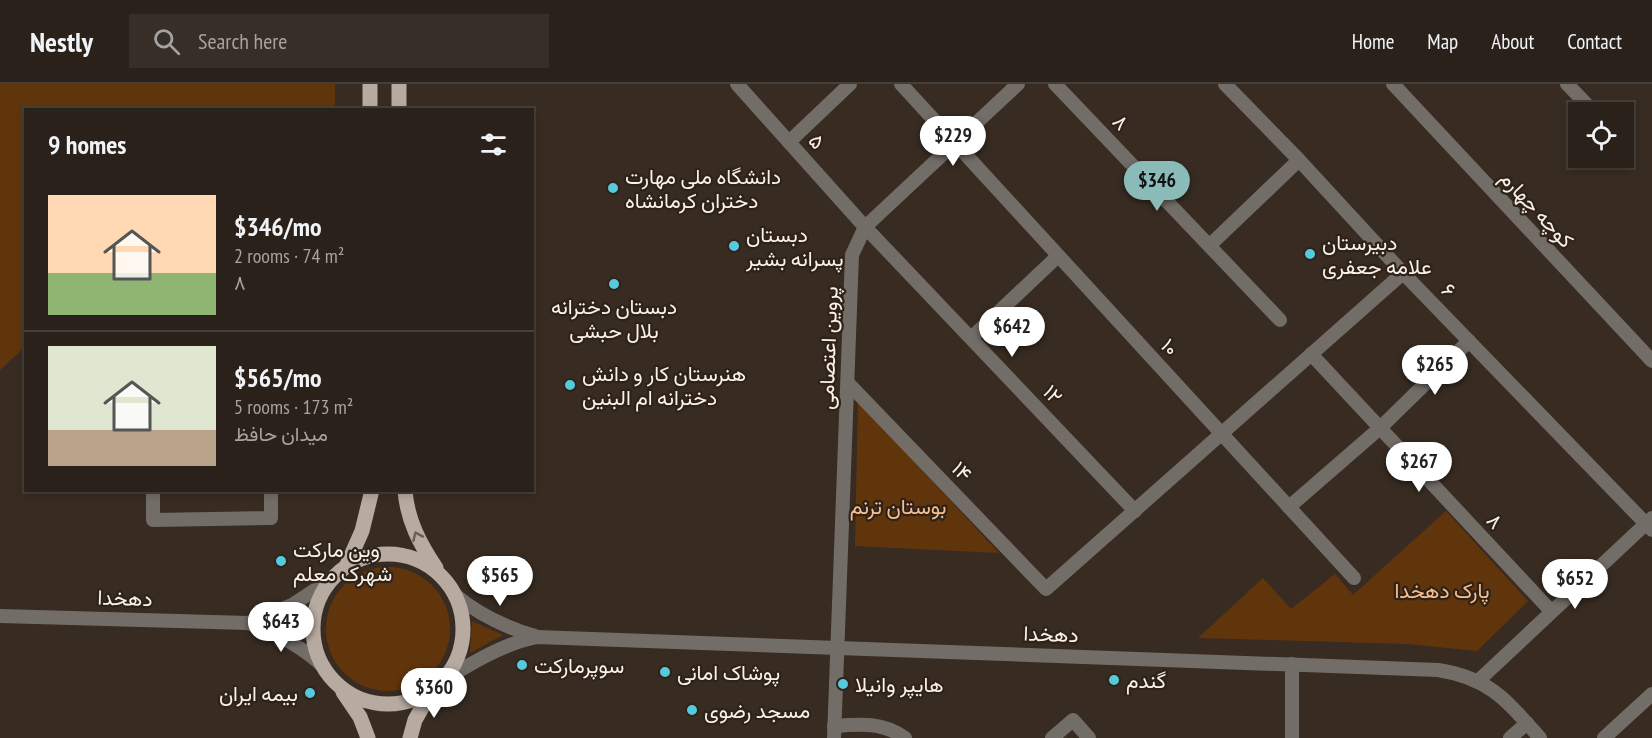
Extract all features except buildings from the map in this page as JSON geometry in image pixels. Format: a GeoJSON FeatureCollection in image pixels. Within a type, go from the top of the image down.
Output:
{"type":"FeatureCollection","features":[{"type":"Feature","properties":{"kind":"main road"},"geometry":{"type":"LineString","coordinates":[[370,84],[370,108]]}},
{"type":"Feature","properties":{"kind":"main road"},"geometry":{"type":"LineString","coordinates":[[399,84],[399,108]]}},
{"type":"Feature","properties":{"kind":"main road"},"geometry":{"type":"LineString","coordinates":[[368,738],[360,717],[324,667],[314,639],[314,619],[324,591],[341,571],[362,531],[369,512],[372,492]]}},
{"type":"Feature","properties":{"kind":"main road"},"geometry":{"type":"LineString","coordinates":[[405,492],[409,516],[416,534],[454,594],[462,613],[462,644],[455,664],[415,720],[410,738]]}},
{"type":"Feature","properties":{"kind":"main road"},"geometry":{"type":"LineString","coordinates":[[341,571],[370,556],[395,554],[420,561],[441,576]]}},
{"type":"Feature","properties":{"kind":"main road"},"geometry":{"type":"LineString","coordinates":[[338,684],[364,700],[384,704],[414,700],[438,685]]}},
{"type":"Feature","properties":{"kind":"street","name":"۵"},"geometry":{"type":"LineString","coordinates":[[737,84],[865,227]]}},
{"type":"Feature","properties":{"kind":"street"},"geometry":{"type":"LineString","coordinates":[[789,142],[850,84]]}},
{"type":"Feature","properties":{"kind":"street","name":"۱۰"},"geometry":{"type":"LineString","coordinates":[[901,84],[1354,578]]}},
{"type":"Feature","properties":{"kind":"street","name":"پروین اعتصامی"},"geometry":{"type":"LineString","coordinates":[[834,732],[852,255],[865,227],[1018,84]]}},
{"type":"Feature","properties":{"kind":"street","name":"۸"},"geometry":{"type":"LineString","coordinates":[[1055,84],[1280,320]]}},
{"type":"Feature","properties":{"kind":"street","name":"۶"},"geometry":{"type":"LineString","coordinates":[[1225,84],[1403,273],[1650,524]]}},
{"type":"Feature","properties":{"kind":"street","name":"کوچه چهارم"},"geometry":{"type":"LineString","coordinates":[[1393,84],[1652,361]]}},
{"type":"Feature","properties":{"kind":"street"},"geometry":{"type":"LineString","coordinates":[[1567,84],[1584,102]]}},
{"type":"Feature","properties":{"kind":"street"},"geometry":{"type":"LineString","coordinates":[[1210,245],[1299,160]]}},
{"type":"Feature","properties":{"kind":"street","name":"۱۲"},"geometry":{"type":"LineString","coordinates":[[865,227],[1135,511]]}},
{"type":"Feature","properties":{"kind":"street"},"geometry":{"type":"LineString","coordinates":[[971,338],[1058,256]]}},
{"type":"Feature","properties":{"kind":"street"},"geometry":{"type":"LineString","coordinates":[[1135,511],[1403,273]]}},
{"type":"Feature","properties":{"kind":"street"},"geometry":{"type":"LineString","coordinates":[[1289,507],[1380,428],[1469,341]]}},
{"type":"Feature","properties":{"kind":"street","name":"۸"},"geometry":{"type":"LineString","coordinates":[[1311,354],[1551,611]]}},
{"type":"Feature","properties":{"kind":"street","name":"۱۴"},"geometry":{"type":"LineString","coordinates":[[848,383],[1046,589],[1135,511]]}},
{"type":"Feature","properties":{"kind":"street"},"geometry":{"type":"LineString","coordinates":[[153,492],[153,520],[271,518],[271,492]]}},
{"type":"Feature","properties":{"kind":"street"},"geometry":{"type":"LineString","coordinates":[[1478,681],[1551,611],[1650,524]]}},
{"type":"Feature","properties":{"kind":"street"},"geometry":{"type":"LineString","coordinates":[[248,623],[292,605],[341,571]]}},
{"type":"Feature","properties":{"kind":"street"},"geometry":{"type":"LineString","coordinates":[[454,594],[482,616],[509,629],[537,637]]}},
{"type":"Feature","properties":{"kind":"street","name":"دهخدا"},"geometry":{"type":"LineString","coordinates":[[0,616],[248,623]]}},
{"type":"Feature","properties":{"kind":"street"},"geometry":{"type":"LineString","coordinates":[[248,623],[282,636],[324,667]]}},
{"type":"Feature","properties":{"kind":"street"},"geometry":{"type":"LineString","coordinates":[[438,685],[495,651],[537,637]]}},
{"type":"Feature","properties":{"kind":"street","name":"دهخدا"},"geometry":{"type":"LineString","coordinates":[[537,637],[1438,670],[1456,673],[1478,681],[1499,695],[1540,738]]}},
{"type":"Feature","properties":{"kind":"street"},"geometry":{"type":"LineString","coordinates":[[1292,664],[1292,738]]}},
{"type":"Feature","properties":{"kind":"street"},"geometry":{"type":"LineString","coordinates":[[1604,738],[1652,694]]}},
{"type":"Feature","properties":{"kind":"street"},"geometry":{"type":"LineString","coordinates":[[1052,738],[1073,720],[1089,738]]}},
{"type":"Feature","properties":{"kind":"street"},"geometry":{"type":"LineString","coordinates":[[834,732],[871,723],[897,731],[905,738]]}},
{"type":"Feature","properties":{"kind":"street"},"geometry":{"type":"LineString","coordinates":[[1510,738],[1527,723]]}},
{"type":"Feature","properties":{"kind":"green space"},"geometry":{"type":"Polygon","coordinates":[[[0,84],[335,84],[335,108],[24,108],[24,348],[0,370],[0,84]]]}},
{"type":"Feature","properties":{"kind":"green space","name":"بوستان ترنم"},"geometry":{"type":"Polygon","coordinates":[[[858,401],[999,553],[855,546],[858,401]]]}},
{"type":"Feature","properties":{"kind":"green space","name":"پارک دهخدا"},"geometry":{"type":"Polygon","coordinates":[[[1446,511],[1528,601],[1477,651],[1408,644],[1198,638],[1263,578],[1291,609],[1335,574],[1353,595],[1446,511]]]}},
{"type":"Feature","properties":{"kind":"green space"},"geometry":{"type":"Polygon","coordinates":[[[388,567],[412,571],[432,585],[446,605],[450,629],[446,653],[432,673],[412,687],[388,691],[364,687],[344,673],[330,653],[326,629],[330,605],[344,585],[364,571],[388,567]]]}},
{"type":"Feature","properties":{"kind":"green space"},"geometry":{"type":"Polygon","coordinates":[[[308,606],[304,640],[271,623],[308,606]]]}},
{"type":"Feature","properties":{"kind":"green space"},"geometry":{"type":"Polygon","coordinates":[[[472,621],[503,635],[470,653],[472,621]]]}},
{"type":"Feature","properties":{"kind":"place","name":"دانشگاه ملی مهارت دختران کرمانشاه"},"geometry":{"type":"Point","coordinates":[613,188]}},
{"type":"Feature","properties":{"kind":"place","name":"دبستان پسرانه بشير"},"geometry":{"type":"Point","coordinates":[734,246]}},
{"type":"Feature","properties":{"kind":"place","name":"دبیرستان علامه جعفری"},"geometry":{"type":"Point","coordinates":[1310,254]}},
{"type":"Feature","properties":{"kind":"place","name":"دبستان دخترانه بلال حبشی"},"geometry":{"type":"Point","coordinates":[614,284]}},
{"type":"Feature","properties":{"kind":"place","name":"هنرستان کار و دانش دخترانه ام البنین"},"geometry":{"type":"Point","coordinates":[570,385]}},
{"type":"Feature","properties":{"kind":"place","name":"وین مارکت شهرک معلم"},"geometry":{"type":"Point","coordinates":[281,561]}},
{"type":"Feature","properties":{"kind":"place","name":"سوپرمارکت"},"geometry":{"type":"Point","coordinates":[522,665]}},
{"type":"Feature","properties":{"kind":"place","name":"پوشاک امانی"},"geometry":{"type":"Point","coordinates":[665,672]}},
{"type":"Feature","properties":{"kind":"place","name":"گندم"},"geometry":{"type":"Point","coordinates":[1114,680]}},
{"type":"Feature","properties":{"kind":"place","name":"هایپر وانیلا"},"geometry":{"type":"Point","coordinates":[843,684]}},
{"type":"Feature","properties":{"kind":"place","name":"بیمه ایران"},"geometry":{"type":"Point","coordinates":[310,693]}},
{"type":"Feature","properties":{"kind":"place","name":"مسجد رضوی"},"geometry":{"type":"Point","coordinates":[692,710]}}]}
